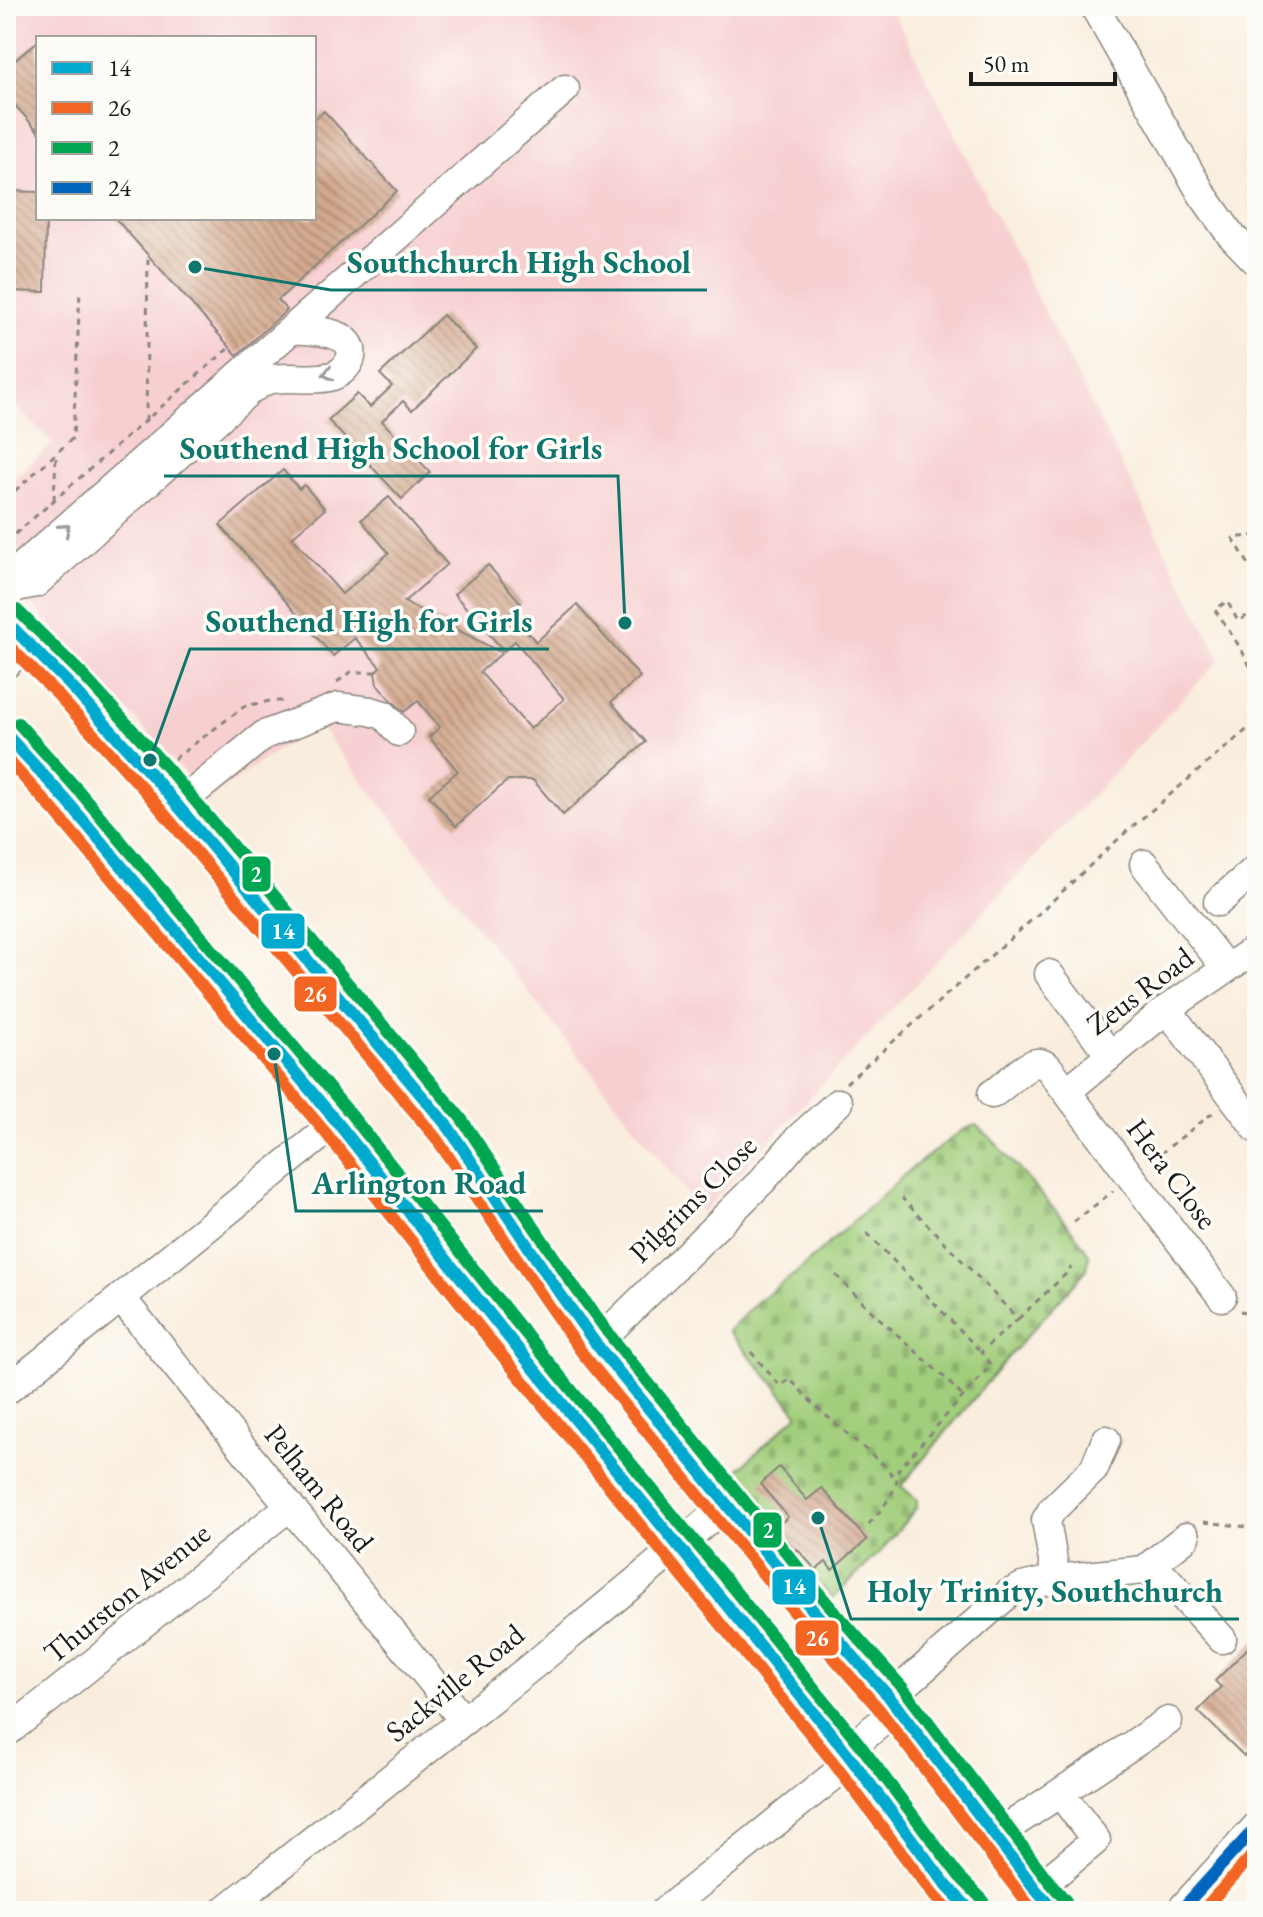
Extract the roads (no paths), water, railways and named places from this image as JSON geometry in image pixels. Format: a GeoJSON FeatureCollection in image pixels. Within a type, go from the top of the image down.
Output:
{"type":"FeatureCollection","features":[{"type":"Feature","properties":{"kind":"main road"},"geometry":{"type":"LineString","coordinates":[[14,643],[105,724],[178,805],[449,1128],[563,1300],[596,1344],[816,1614],[894,1704],[1045,1900]]}},
{"type":"Feature","properties":{"kind":"main road"},"geometry":{"type":"LineString","coordinates":[[6,734],[67,801],[337,1122],[849,1757],[947,1886],[971,1911]]}},
{"type":"Feature","properties":{"kind":"street"},"geometry":{"type":"LineString","coordinates":[[1094,6],[1202,194],[1230,234],[1257,262]]}},
{"type":"Feature","properties":{"kind":"street"},"geometry":{"type":"LineString","coordinates":[[11,592],[23,566],[244,367],[292,329],[565,89]]}},
{"type":"Feature","properties":{"kind":"street"},"geometry":{"type":"LineString","coordinates":[[244,367],[268,380],[332,376],[343,370],[351,359],[351,348],[345,339],[335,334],[292,329]]}},
{"type":"Feature","properties":{"kind":"street"},"geometry":{"type":"LineString","coordinates":[[178,805],[264,735],[338,707],[384,715],[399,732]]}},
{"type":"Feature","properties":{"kind":"street"},"geometry":{"type":"LineString","coordinates":[[1144,864],[1226,968]]}},
{"type":"Feature","properties":{"kind":"street"},"geometry":{"type":"LineString","coordinates":[[1218,902],[1257,868]]}},
{"type":"Feature","properties":{"kind":"street","name":"Zeus Road"},"geometry":{"type":"LineString","coordinates":[[1067,1091],[1167,1009],[1257,948]]}},
{"type":"Feature","properties":{"kind":"street"},"geometry":{"type":"LineString","coordinates":[[1049,974],[1110,1055]]}},
{"type":"Feature","properties":{"kind":"street"},"geometry":{"type":"LineString","coordinates":[[1167,1009],[1257,1129]]}},
{"type":"Feature","properties":{"kind":"street","name":"Hera Close"},"geometry":{"type":"LineString","coordinates":[[992,1094],[1036,1063],[1048,1067],[1222,1297]]}},
{"type":"Feature","properties":{"kind":"street","name":"Pilgrims Close"},"geometry":{"type":"LineString","coordinates":[[596,1344],[763,1180],[799,1138],[838,1103]]}},
{"type":"Feature","properties":{"kind":"street"},"geometry":{"type":"LineString","coordinates":[[6,1391],[337,1122]]}},
{"type":"Feature","properties":{"kind":"street","name":"Pelham Road"},"geometry":{"type":"LineString","coordinates":[[121,1298],[464,1721]]}},
{"type":"Feature","properties":{"kind":"street"},"geometry":{"type":"LineString","coordinates":[[1056,1579],[1046,1520],[1052,1510],[1094,1469],[1106,1440]]}},
{"type":"Feature","properties":{"kind":"street","name":"Sackville Road"},"geometry":{"type":"LineString","coordinates":[[224,1911],[254,1902],[464,1721],[726,1505]]}},
{"type":"Feature","properties":{"kind":"street","name":"Thurston Avenue"},"geometry":{"type":"LineString","coordinates":[[6,1733],[290,1506]]}},
{"type":"Feature","properties":{"kind":"street"},"geometry":{"type":"LineString","coordinates":[[1144,1570],[1186,1537]]}},
{"type":"Feature","properties":{"kind":"street"},"geometry":{"type":"LineString","coordinates":[[665,1911],[849,1757],[894,1704],[1008,1594],[1022,1587],[1056,1579],[1144,1570],[1165,1577],[1222,1639]]}},
{"type":"Feature","properties":{"kind":"street"},"geometry":{"type":"LineString","coordinates":[[995,1836],[1168,1721]]}},
{"type":"Feature","properties":{"kind":"street"},"geometry":{"type":"LineString","coordinates":[[1045,1900],[1096,1840],[1060,1793]]}},
{"type":"Feature","properties":{"kind":"street"},"geometry":{"type":"LineString","coordinates":[[1180,1911],[1257,1826]]}},
{"type":"Feature","properties":{"kind":"place","name":"Southchurch High School"},"geometry":{"type":"Point","coordinates":[195,267]}},
{"type":"Feature","properties":{"kind":"place","name":"Southend High School for Girls"},"geometry":{"type":"Point","coordinates":[625,623]}},
{"type":"Feature","properties":{"kind":"place","name":"Southend High for Girls"},"geometry":{"type":"Point","coordinates":[150,760]}},
{"type":"Feature","properties":{"kind":"place","name":"Arlington Road"},"geometry":{"type":"Point","coordinates":[274,1054]}},
{"type":"Feature","properties":{"kind":"place","name":"Holy Trinity, Southchurch"},"geometry":{"type":"Point","coordinates":[818,1518]}}]}
